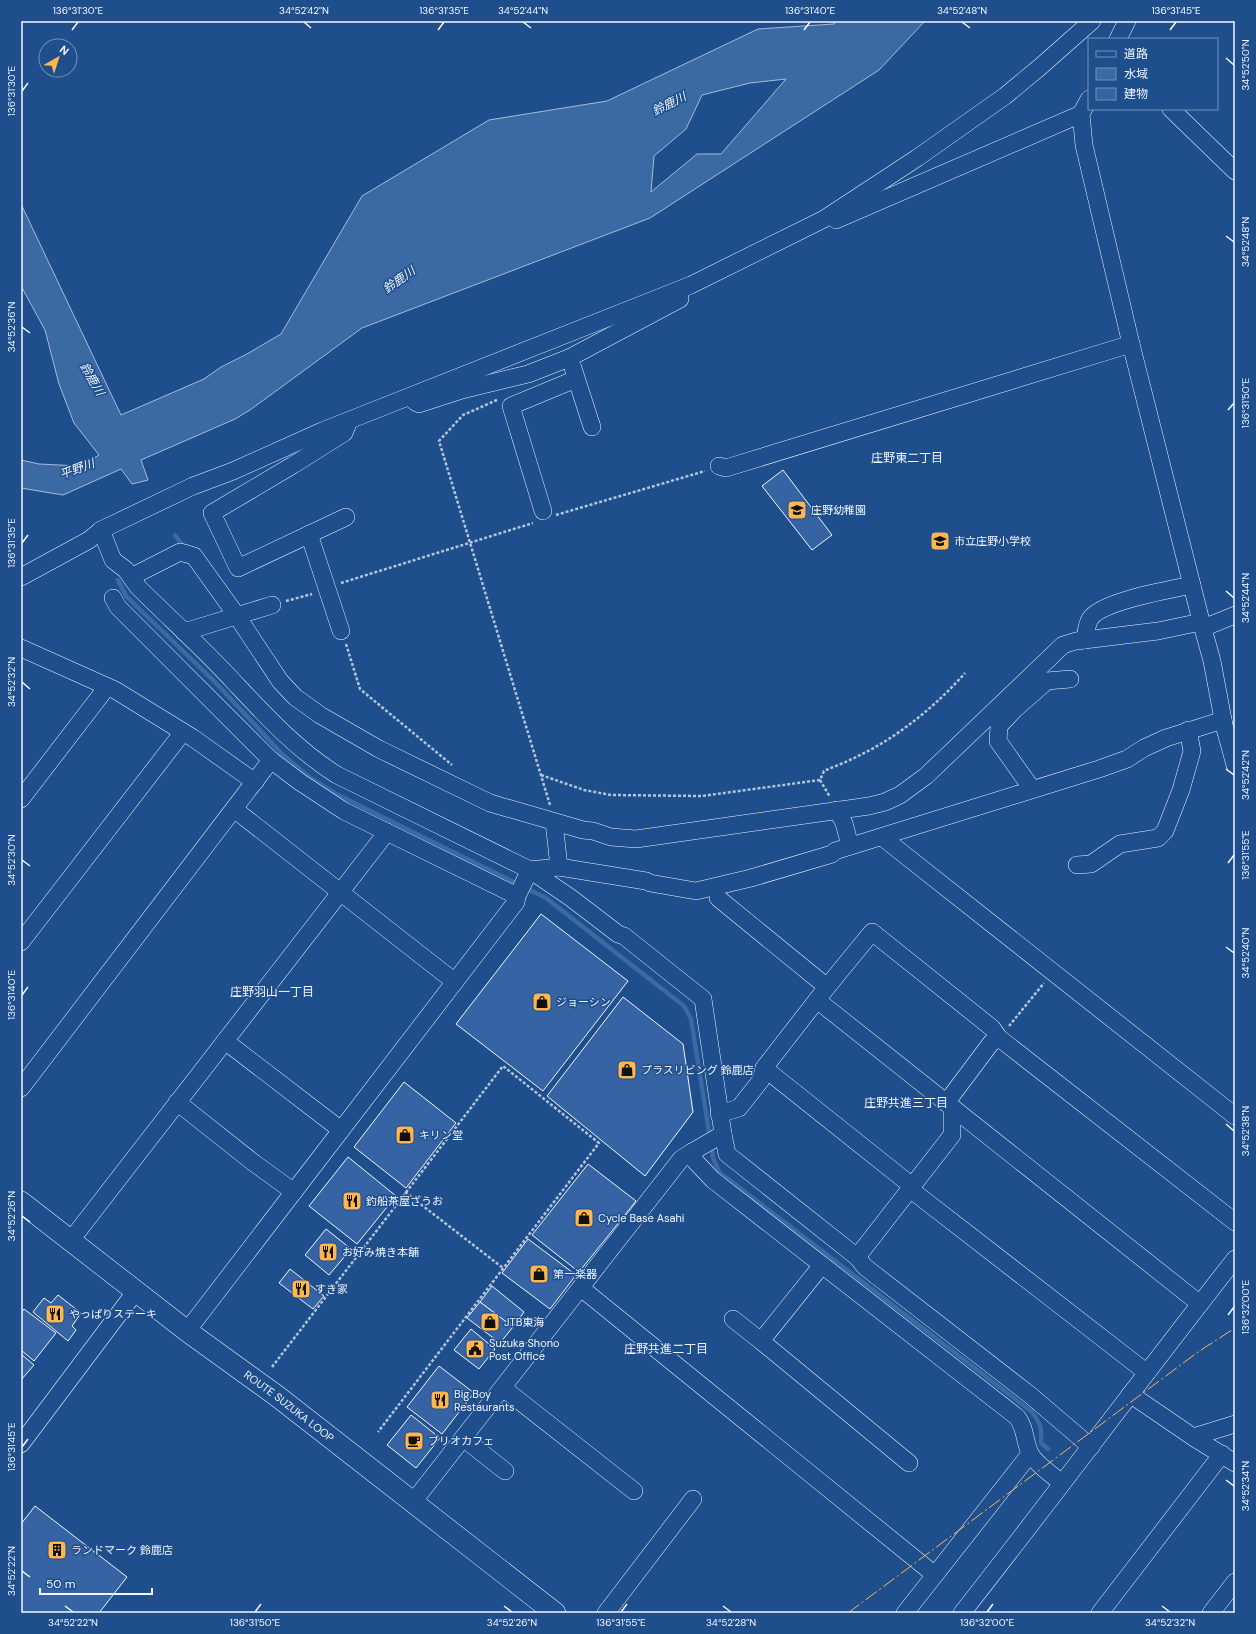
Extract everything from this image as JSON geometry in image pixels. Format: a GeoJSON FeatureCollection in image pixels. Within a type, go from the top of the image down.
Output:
{"type":"FeatureCollection","features":[{"type":"Feature","properties":{"kind":"main road","name":"ROUTE SUZUKA LOOP"},"geometry":{"type":"LineString","coordinates":[[21,1202],[188,1331],[277,1396],[556,1613]]}},
{"type":"Feature","properties":{"kind":"street"},"geometry":{"type":"LineString","coordinates":[[21,577],[89,540],[101,530],[193,486],[233,471],[376,408],[691,285],[824,219],[917,158],[1005,96],[1056,54],[1092,21]]}},
{"type":"Feature","properties":{"kind":"street"},"geometry":{"type":"LineString","coordinates":[[1118,38],[1127,21]]}},
{"type":"Feature","properties":{"kind":"street"},"geometry":{"type":"LineString","coordinates":[[824,219],[837,220],[1085,106],[1084,145],[1192,585],[1228,722],[1235,765]]}},
{"type":"Feature","properties":{"kind":"street"},"geometry":{"type":"LineString","coordinates":[[1172,110],[1235,171]]}},
{"type":"Feature","properties":{"kind":"street"},"geometry":{"type":"LineString","coordinates":[[404,398],[419,404],[462,390],[528,374],[569,358],[684,297],[691,285]]}},
{"type":"Feature","properties":{"kind":"street"},"geometry":{"type":"LineString","coordinates":[[719,466],[726,468],[1132,344]]}},
{"type":"Feature","properties":{"kind":"street"},"geometry":{"type":"LineString","coordinates":[[569,358],[592,427]]}},
{"type":"Feature","properties":{"kind":"street"},"geometry":{"type":"LineString","coordinates":[[543,516],[511,406],[576,379]]}},
{"type":"Feature","properties":{"kind":"street"},"geometry":{"type":"LineString","coordinates":[[346,517],[238,568],[212,513],[293,466],[344,433],[349,421]]}},
{"type":"Feature","properties":{"kind":"street"},"geometry":{"type":"LineString","coordinates":[[101,530],[113,560],[126,570],[138,587],[286,736],[323,766],[351,782],[529,872],[571,898],[618,934],[624,936],[703,999],[727,1154],[857,1257],[865,1267],[877,1291],[1017,1417],[1022,1423],[1030,1454],[1048,1472],[1062,1483]]}},
{"type":"Feature","properties":{"kind":"street"},"geometry":{"type":"LineString","coordinates":[[310,534],[341,631]]}},
{"type":"Feature","properties":{"kind":"street"},"geometry":{"type":"LineString","coordinates":[[131,577],[180,552],[194,556],[243,614],[280,681],[295,696],[320,715],[379,750],[490,804],[553,816],[611,837],[636,839],[833,803],[869,806],[885,802],[900,796],[926,776],[1063,645],[1086,633],[1158,631],[1235,615]]}},
{"type":"Feature","properties":{"kind":"street"},"geometry":{"type":"LineString","coordinates":[[1086,633],[1090,618],[1102,608],[1116,603],[1192,585]]}},
{"type":"Feature","properties":{"kind":"street"},"geometry":{"type":"LineString","coordinates":[[113,598],[118,607],[271,760],[330,802],[387,832],[517,896]]}},
{"type":"Feature","properties":{"kind":"street"},"geometry":{"type":"LineString","coordinates":[[184,632],[272,605]]}},
{"type":"Feature","properties":{"kind":"street"},"geometry":{"type":"LineString","coordinates":[[23,654],[115,690],[183,732],[254,782]]}},
{"type":"Feature","properties":{"kind":"street"},"geometry":{"type":"LineString","coordinates":[[1032,789],[998,741],[999,726],[1015,709],[1047,681],[1070,679]]}},
{"type":"Feature","properties":{"kind":"street"},"geometry":{"type":"LineString","coordinates":[[21,799],[108,687]]}},
{"type":"Feature","properties":{"kind":"street"},"geometry":{"type":"LineString","coordinates":[[529,872],[559,867],[646,881],[696,891],[751,878],[832,854],[835,851],[850,846],[1127,759],[1144,748],[1188,730],[1228,722]]}},
{"type":"Feature","properties":{"kind":"street"},"geometry":{"type":"LineString","coordinates":[[1077,866],[1091,864],[1120,844],[1158,838],[1165,830],[1181,790],[1192,751],[1188,730]]}},
{"type":"Feature","properties":{"kind":"street"},"geometry":{"type":"LineString","coordinates":[[21,942],[183,732]]}},
{"type":"Feature","properties":{"kind":"street"},"geometry":{"type":"LineString","coordinates":[[21,1088],[271,760]]}},
{"type":"Feature","properties":{"kind":"street"},"geometry":{"type":"LineString","coordinates":[[833,803],[844,824],[850,846]]}},
{"type":"Feature","properties":{"kind":"street"},"geometry":{"type":"LineString","coordinates":[[234,809],[455,982]]}},
{"type":"Feature","properties":{"kind":"street"},"geometry":{"type":"LineString","coordinates":[[553,816],[559,867]]}},
{"type":"Feature","properties":{"kind":"street"},"geometry":{"type":"LineString","coordinates":[[71,1240],[387,832]]}},
{"type":"Feature","properties":{"kind":"street"},"geometry":{"type":"LineString","coordinates":[[882,837],[1235,1116]]}},
{"type":"Feature","properties":{"kind":"street"},"geometry":{"type":"LineString","coordinates":[[188,1331],[516,902],[517,896],[529,872]]}},
{"type":"Feature","properties":{"kind":"street"},"geometry":{"type":"LineString","coordinates":[[718,898],[822,993],[949,1105],[1200,1304]]}},
{"type":"Feature","properties":{"kind":"street"},"geometry":{"type":"LineString","coordinates":[[720,1114],[739,1108],[761,1080],[764,1068],[822,993],[872,932],[992,1028],[999,1038],[1235,1222]]}},
{"type":"Feature","properties":{"kind":"street"},"geometry":{"type":"LineString","coordinates":[[857,1257],[952,1135],[949,1105],[991,1043],[999,1038]]}},
{"type":"Feature","properties":{"kind":"street"},"geometry":{"type":"LineString","coordinates":[[224,1041],[341,1130]]}},
{"type":"Feature","properties":{"kind":"street"},"geometry":{"type":"LineString","coordinates":[[764,1068],[911,1188],[1146,1372]]}},
{"type":"Feature","properties":{"kind":"street"},"geometry":{"type":"LineString","coordinates":[[177,1102],[254,1163],[294,1192]]}},
{"type":"Feature","properties":{"kind":"street"},"geometry":{"type":"LineString","coordinates":[[413,1502],[682,1159],[723,1134]]}},
{"type":"Feature","properties":{"kind":"street"},"geometry":{"type":"LineString","coordinates":[[692,1152],[695,1161],[713,1180],[822,1265],[877,1291],[1030,1395],[1091,1447]]}},
{"type":"Feature","properties":{"kind":"street"},"geometry":{"type":"LineString","coordinates":[[962,1613],[1091,1447],[1146,1372],[1235,1259]]}},
{"type":"Feature","properties":{"kind":"street"},"geometry":{"type":"LineString","coordinates":[[761,1341],[822,1265]]}},
{"type":"Feature","properties":{"kind":"street"},"geometry":{"type":"LineString","coordinates":[[581,1288],[935,1575]]}},
{"type":"Feature","properties":{"kind":"street"},"geometry":{"type":"LineString","coordinates":[[21,1444],[136,1291]]}},
{"type":"Feature","properties":{"kind":"street"},"geometry":{"type":"LineString","coordinates":[[733,1319],[909,1463]]}},
{"type":"Feature","properties":{"kind":"street"},"geometry":{"type":"LineString","coordinates":[[503,1388],[634,1491]]}},
{"type":"Feature","properties":{"kind":"street"},"geometry":{"type":"LineString","coordinates":[[1100,1613],[1228,1459],[1130,1394]]}},
{"type":"Feature","properties":{"kind":"street"},"geometry":{"type":"LineString","coordinates":[[1193,1437],[1235,1424]]}},
{"type":"Feature","properties":{"kind":"street"},"geometry":{"type":"LineString","coordinates":[[463,1438],[505,1471]]}},
{"type":"Feature","properties":{"kind":"street"},"geometry":{"type":"LineString","coordinates":[[905,1613],[1030,1454]]}},
{"type":"Feature","properties":{"kind":"street"},"geometry":{"type":"LineString","coordinates":[[606,1613],[693,1499]]}},
{"type":"Feature","properties":{"kind":"street"},"geometry":{"type":"LineString","coordinates":[[1211,1613],[1235,1582]]}},
{"type":"Feature","properties":{"kind":"path"},"geometry":{"type":"LineString","coordinates":[[500,399],[463,415],[439,441],[553,816]]}},
{"type":"Feature","properties":{"kind":"path"},"geometry":{"type":"LineString","coordinates":[[272,605],[469,542],[543,516],[719,466]]}},
{"type":"Feature","properties":{"kind":"path"},"geometry":{"type":"LineString","coordinates":[[341,631],[360,689],[452,765]]}},
{"type":"Feature","properties":{"kind":"path"},"geometry":{"type":"LineString","coordinates":[[820,780],[824,771],[859,756],[896,734],[943,697],[965,673]]}},
{"type":"Feature","properties":{"kind":"path"},"geometry":{"type":"LineString","coordinates":[[540,775],[584,790],[611,795],[702,796],[820,780]]}},
{"type":"Feature","properties":{"kind":"path"},"geometry":{"type":"LineString","coordinates":[[820,780],[833,803]]}},
{"type":"Feature","properties":{"kind":"path"},"geometry":{"type":"LineString","coordinates":[[999,1038],[1053,972]]}},
{"type":"Feature","properties":{"kind":"path"},"geometry":{"type":"LineString","coordinates":[[272,1367],[503,1066],[599,1143],[378,1432]]}},
{"type":"Feature","properties":{"kind":"path"},"geometry":{"type":"LineString","coordinates":[[405,1192],[503,1268]]}},
{"type":"Feature","properties":{"kind":"water"},"geometry":{"type":"Polygon","coordinates":[[[836,21],[925,21],[879,70],[650,218],[362,328],[250,410],[235,419],[141,460],[148,480],[132,484],[121,469],[63,495],[21,488],[21,460],[39,464],[80,466],[99,455],[74,423],[59,384],[45,330],[21,286],[21,204],[121,415],[204,379],[221,367],[281,334],[362,196],[489,120],[607,101],[758,29],[834,24],[836,21]],[[786,79],[750,83],[702,95],[686,129],[654,156],[651,192],[697,154],[721,154],[786,79]]]}},
{"type":"Feature","properties":{"kind":"building","name":"庄野幼稚園"},"geometry":{"type":"Polygon","coordinates":[[[783,470],[832,535],[812,550],[762,486],[783,470]]]}},
{"type":"Feature","properties":{"kind":"building","name":"ジョーシン"},"geometry":{"type":"Polygon","coordinates":[[[541,914],[628,981],[543,1091],[456,1024],[541,914]]]}},
{"type":"Feature","properties":{"kind":"building","name":"プラスリビング 鈴鹿店"},"geometry":{"type":"Polygon","coordinates":[[[623,997],[683,1044],[693,1112],[645,1176],[547,1096],[623,997]]]}},
{"type":"Feature","properties":{"kind":"building","name":"キリン堂"},"geometry":{"type":"Polygon","coordinates":[[[404,1082],[456,1123],[406,1188],[354,1147],[404,1082]]]}},
{"type":"Feature","properties":{"kind":"building","name":"釣船茶屋ざうお"},"geometry":{"type":"Polygon","coordinates":[[[348,1157],[396,1196],[357,1244],[309,1206],[348,1157]]]}},
{"type":"Feature","properties":{"kind":"building","name":"Cycle Base Asahi"},"geometry":{"type":"Polygon","coordinates":[[[588,1164],[636,1201],[579,1272],[532,1235],[588,1164]]]}},
{"type":"Feature","properties":{"kind":"building","name":"お好み焼き本舗"},"geometry":{"type":"Polygon","coordinates":[[[326,1229],[351,1249],[329,1275],[305,1255],[326,1229]]]}},
{"type":"Feature","properties":{"kind":"building","name":"第一楽器"},"geometry":{"type":"Polygon","coordinates":[[[528,1239],[576,1275],[550,1309],[502,1273],[528,1239]]]}},
{"type":"Feature","properties":{"kind":"building","name":"すき家"},"geometry":{"type":"Polygon","coordinates":[[[290,1269],[324,1296],[313,1309],[279,1283],[290,1269]]]}},
{"type":"Feature","properties":{"kind":"building"},"geometry":{"type":"Polygon","coordinates":[[[492,1286],[524,1312],[513,1327],[480,1302],[492,1286]]]}},
{"type":"Feature","properties":{"kind":"building"},"geometry":{"type":"Polygon","coordinates":[[[58,1295],[81,1313],[72,1326],[76,1330],[68,1341],[33,1312],[44,1298],[51,1303],[58,1295]]]}},
{"type":"Feature","properties":{"kind":"building","name":"JTB東海"},"geometry":{"type":"Polygon","coordinates":[[[480,1302],[513,1327],[500,1343],[467,1318],[480,1302]]]}},
{"type":"Feature","properties":{"kind":"building"},"geometry":{"type":"Polygon","coordinates":[[[24,1309],[56,1333],[34,1361],[21,1350],[21,1313],[24,1309]]]}},
{"type":"Feature","properties":{"kind":"building"},"geometry":{"type":"Polygon","coordinates":[[[471,1329],[495,1349],[479,1369],[454,1350],[471,1329]]]}},
{"type":"Feature","properties":{"kind":"building"},"geometry":{"type":"Polygon","coordinates":[[[21,1354],[34,1365],[21,1380],[21,1354]]]}},
{"type":"Feature","properties":{"kind":"building","name":"Big Boy Restaurants"},"geometry":{"type":"Polygon","coordinates":[[[439,1366],[474,1393],[442,1434],[407,1407],[439,1366]]]}},
{"type":"Feature","properties":{"kind":"building","name":"ブリオカフェ"},"geometry":{"type":"Polygon","coordinates":[[[411,1415],[440,1438],[416,1468],[387,1445],[411,1415]]]}},
{"type":"Feature","properties":{"kind":"building","name":"ランドマーク 鈴鹿店"},"geometry":{"type":"Polygon","coordinates":[[[35,1506],[127,1577],[99,1613],[21,1613],[21,1524],[35,1506]]]}},
{"type":"Feature","properties":{"kind":"waterway"},"geometry":{"type":"LineString","coordinates":[[175,535],[183,546],[186,546]]}},
{"type":"Feature","properties":{"kind":"waterway"},"geometry":{"type":"LineString","coordinates":[[118,580],[126,596],[215,682],[282,754],[309,777],[336,794],[546,898],[684,1006],[691,1019],[710,1138]]}},
{"type":"Feature","properties":{"kind":"waterway"},"geometry":{"type":"LineString","coordinates":[[711,1145],[713,1158],[719,1172],[1032,1412],[1040,1426],[1041,1443],[1048,1449]]}},
{"type":"Feature","properties":{"kind":"power"},"geometry":{"type":"LineString","coordinates":[[848,1613],[1198,1352],[1235,1328]]}},
{"type":"Feature","properties":{"kind":"place","name":"庄野幼稚園"},"geometry":{"type":"Point","coordinates":[797,510]}},
{"type":"Feature","properties":{"kind":"place","name":"市立庄野小学校"},"geometry":{"type":"Point","coordinates":[940,541]}},
{"type":"Feature","properties":{"kind":"place","name":"ジョーシン"},"geometry":{"type":"Point","coordinates":[542,1002]}},
{"type":"Feature","properties":{"kind":"place","name":"プラスリビング 鈴鹿店"},"geometry":{"type":"Point","coordinates":[627,1070]}},
{"type":"Feature","properties":{"kind":"place","name":"キリン堂"},"geometry":{"type":"Point","coordinates":[405,1135]}},
{"type":"Feature","properties":{"kind":"place","name":"釣船茶屋ざうお"},"geometry":{"type":"Point","coordinates":[352,1201]}},
{"type":"Feature","properties":{"kind":"place","name":"Cycle Base Asahi"},"geometry":{"type":"Point","coordinates":[584,1218]}},
{"type":"Feature","properties":{"kind":"place","name":"お好み焼き本舗"},"geometry":{"type":"Point","coordinates":[328,1252]}},
{"type":"Feature","properties":{"kind":"place","name":"第一楽器"},"geometry":{"type":"Point","coordinates":[539,1274]}},
{"type":"Feature","properties":{"kind":"place","name":"すき家"},"geometry":{"type":"Point","coordinates":[301,1289]}},
{"type":"Feature","properties":{"kind":"place","name":"やっぱりステーキ"},"geometry":{"type":"Point","coordinates":[55,1314]}},
{"type":"Feature","properties":{"kind":"place","name":"JTB東海"},"geometry":{"type":"Point","coordinates":[490,1322]}},
{"type":"Feature","properties":{"kind":"place","name":"Suzuka Shono Post Office"},"geometry":{"type":"Point","coordinates":[475,1349]}},
{"type":"Feature","properties":{"kind":"place","name":"Big Boy Restaurants"},"geometry":{"type":"Point","coordinates":[440,1400]}},
{"type":"Feature","properties":{"kind":"place","name":"ブリオカフェ"},"geometry":{"type":"Point","coordinates":[414,1441]}},
{"type":"Feature","properties":{"kind":"place","name":"ランドマーク 鈴鹿店"},"geometry":{"type":"Point","coordinates":[57,1550]}},
{"type":"Feature","properties":{"kind":"district","name":"庄野東二丁目"},"geometry":{"type":"Point","coordinates":[907,458]}},
{"type":"Feature","properties":{"kind":"district","name":"庄野羽山一丁目"},"geometry":{"type":"Point","coordinates":[272,992]}},
{"type":"Feature","properties":{"kind":"district","name":"庄野共進三丁目"},"geometry":{"type":"Point","coordinates":[906,1103]}},
{"type":"Feature","properties":{"kind":"district","name":"庄野共進二丁目"},"geometry":{"type":"Point","coordinates":[666,1349]}},
{"type":"Feature","properties":{"kind":"water label","name":"鈴鹿川"},"geometry":{"type":"Point","coordinates":[669,104]}},
{"type":"Feature","properties":{"kind":"water label","name":"鈴鹿川"},"geometry":{"type":"Point","coordinates":[399,280]}},
{"type":"Feature","properties":{"kind":"water label","name":"鈴鹿川"},"geometry":{"type":"Point","coordinates":[92,379]}},
{"type":"Feature","properties":{"kind":"water label","name":"平野川"},"geometry":{"type":"Point","coordinates":[77,469]}}]}
